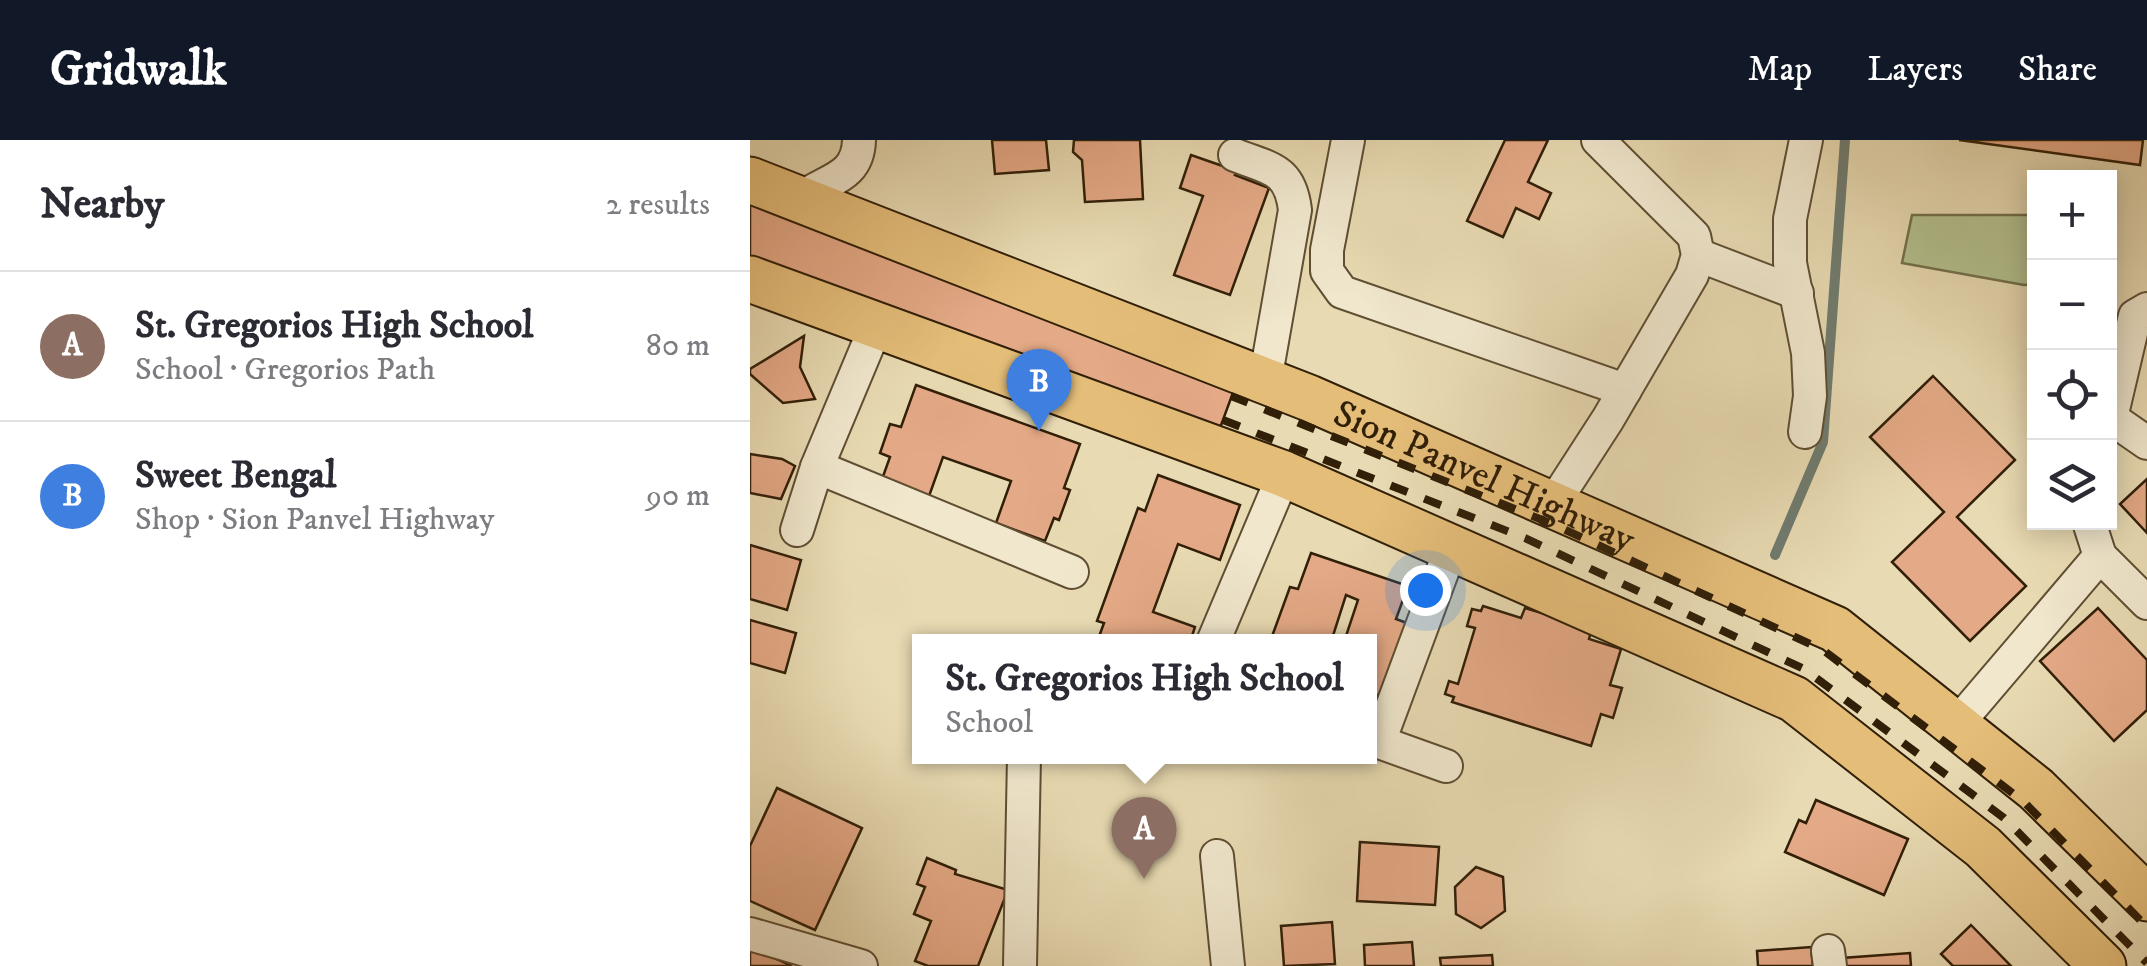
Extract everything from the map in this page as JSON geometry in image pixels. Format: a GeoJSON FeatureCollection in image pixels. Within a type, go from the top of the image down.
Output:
{"type":"FeatureCollection","features":[{"type":"Feature","properties":{"kind":"highway","name":"Sion Panvel Highway"},"geometry":{"type":"LineString","coordinates":[[750,180],[1265,382],[1554,504],[1835,630],[2036,789],[2147,898]]}},
{"type":"Feature","properties":{"kind":"highway","name":"Sion Panvel Highway"},"geometry":{"type":"LineString","coordinates":[[750,279],[1284,474],[1794,698],[1983,846],[2103,966]]}},
{"type":"Feature","properties":{"kind":"street"},"geometry":{"type":"LineString","coordinates":[[800,199],[818,186],[844,176],[853,164],[859,140]]}},
{"type":"Feature","properties":{"kind":"street"},"geometry":{"type":"LineString","coordinates":[[1348,140],[1327,250],[1327,271],[1342,292],[1625,390]]}},
{"type":"Feature","properties":{"kind":"street"},"geometry":{"type":"LineString","coordinates":[[1554,504],[1625,390],[1692,274],[1698,255],[1694,236],[1598,140]]}},
{"type":"Feature","properties":{"kind":"street"},"geometry":{"type":"LineString","coordinates":[[1804,432],[1810,396],[1809,367],[1790,263],[1790,220],[1806,140]]}},
{"type":"Feature","properties":{"kind":"street"},"geometry":{"type":"LineString","coordinates":[[1235,155],[1280,173],[1289,181],[1293,197],[1265,382]]}},
{"type":"Feature","properties":{"kind":"street"},"geometry":{"type":"LineString","coordinates":[[1698,255],[1798,293]]}},
{"type":"Feature","properties":{"kind":"street"},"geometry":{"type":"LineString","coordinates":[[2117,393],[2136,316],[2147,309]]}},
{"type":"Feature","properties":{"kind":"street"},"geometry":{"type":"LineString","coordinates":[[797,530],[818,467],[876,326]]}},
{"type":"Feature","properties":{"kind":"street"},"geometry":{"type":"LineString","coordinates":[[2117,425],[2147,442]]}},
{"type":"Feature","properties":{"kind":"street"},"geometry":{"type":"LineString","coordinates":[[818,467],[1072,572]]}},
{"type":"Feature","properties":{"kind":"street"},"geometry":{"type":"LineString","coordinates":[[1216,634],[1284,474]]}},
{"type":"Feature","properties":{"kind":"street"},"geometry":{"type":"LineString","coordinates":[[2092,530],[2100,556],[2147,603]]}},
{"type":"Feature","properties":{"kind":"street"},"geometry":{"type":"LineString","coordinates":[[1377,733],[1451,548]]}},
{"type":"Feature","properties":{"kind":"street"},"geometry":{"type":"LineString","coordinates":[[1956,725],[2100,556]]}},
{"type":"Feature","properties":{"kind":"street"},"geometry":{"type":"LineString","coordinates":[[1377,742],[1446,766]]}},
{"type":"Feature","properties":{"kind":"street"},"geometry":{"type":"LineString","coordinates":[[1020,966],[1024,764]]}},
{"type":"Feature","properties":{"kind":"street"},"geometry":{"type":"LineString","coordinates":[[1217,856],[1228,966]]}},
{"type":"Feature","properties":{"kind":"street"},"geometry":{"type":"LineString","coordinates":[[750,934],[861,966]]}},
{"type":"Feature","properties":{"kind":"green space"},"geometry":{"type":"Polygon","coordinates":[[[1912,215],[2027,215],[2027,285],[1902,263],[1912,215]]]}},
{"type":"Feature","properties":{"kind":"building"},"geometry":{"type":"Polygon","coordinates":[[[992,140],[1046,140],[1049,170],[995,174],[992,140]]]}},
{"type":"Feature","properties":{"kind":"building"},"geometry":{"type":"Polygon","coordinates":[[[1074,140],[1140,140],[1143,199],[1085,202],[1082,160],[1073,152],[1074,140]]]}},
{"type":"Feature","properties":{"kind":"building"},"geometry":{"type":"Polygon","coordinates":[[[1505,140],[1548,140],[1528,182],[1551,193],[1539,219],[1516,208],[1503,237],[1467,221],[1505,140]]]}},
{"type":"Feature","properties":{"kind":"building"},"geometry":{"type":"Polygon","coordinates":[[[1959,140],[2143,140],[2140,165],[1959,140]]]}},
{"type":"Feature","properties":{"kind":"building"},"geometry":{"type":"Polygon","coordinates":[[[1191,155],[1237,171],[1235,175],[1269,188],[1230,295],[1174,275],[1203,196],[1180,188],[1191,155]]]}},
{"type":"Feature","properties":{"kind":"building"},"geometry":{"type":"Polygon","coordinates":[[[750,179],[1245,360],[1209,458],[750,289],[750,179]]]}},
{"type":"Feature","properties":{"kind":"building"},"geometry":{"type":"Polygon","coordinates":[[[804,336],[800,367],[815,399],[783,403],[750,374],[750,369],[804,336]]]}},
{"type":"Feature","properties":{"kind":"building"},"geometry":{"type":"Polygon","coordinates":[[[1933,376],[2015,460],[1957,517],[2026,586],[1970,641],[1892,562],[1944,512],[1870,437],[1933,376]]]}},
{"type":"Feature","properties":{"kind":"building"},"geometry":{"type":"Polygon","coordinates":[[[916,385],[1080,444],[1064,488],[1070,490],[1059,520],[1054,518],[1045,541],[996,523],[1011,481],[943,457],[928,499],[881,482],[890,457],[880,453],[890,424],[901,427],[916,385]]]}},
{"type":"Feature","properties":{"kind":"building"},"geometry":{"type":"Polygon","coordinates":[[[750,454],[782,459],[795,466],[781,499],[750,493],[750,454]]]}},
{"type":"Feature","properties":{"kind":"building"},"geometry":{"type":"Polygon","coordinates":[[[1158,475],[1240,505],[1220,560],[1178,544],[1153,612],[1195,627],[1193,634],[1100,634],[1104,623],[1097,621],[1138,508],[1145,511],[1158,475]]]}},
{"type":"Feature","properties":{"kind":"building"},"geometry":{"type":"Polygon","coordinates":[[[2147,479],[2147,533],[2120,504],[2147,479]]]}},
{"type":"Feature","properties":{"kind":"building"},"geometry":{"type":"Polygon","coordinates":[[[750,545],[801,560],[787,610],[750,599],[750,545]]]}},
{"type":"Feature","properties":{"kind":"building"},"geometry":{"type":"Polygon","coordinates":[[[1311,553],[1408,586],[1396,619],[1407,623],[1381,696],[1377,695],[1377,634],[1347,634],[1358,600],[1346,595],[1334,634],[1273,634],[1290,587],[1298,589],[1311,553]]]}},
{"type":"Feature","properties":{"kind":"building"},"geometry":{"type":"Polygon","coordinates":[[[1483,606],[1521,618],[1525,608],[1592,628],[1589,639],[1621,649],[1610,685],[1622,688],[1613,718],[1601,714],[1591,746],[1452,702],[1454,697],[1445,694],[1449,681],[1458,684],[1475,628],[1467,626],[1472,609],[1481,611],[1483,606]]]}},
{"type":"Feature","properties":{"kind":"building"},"geometry":{"type":"Polygon","coordinates":[[[2098,608],[2147,660],[2147,710],[2114,741],[2040,661],[2098,608]]]}},
{"type":"Feature","properties":{"kind":"building"},"geometry":{"type":"Polygon","coordinates":[[[750,620],[796,633],[785,673],[750,663],[750,620]]]}},
{"type":"Feature","properties":{"kind":"building"},"geometry":{"type":"Polygon","coordinates":[[[777,788],[862,828],[815,930],[750,901],[750,846],[777,788]]]}},
{"type":"Feature","properties":{"kind":"building"},"geometry":{"type":"Polygon","coordinates":[[[1816,800],[1908,839],[1884,895],[1785,852],[1799,820],[1806,823],[1816,800]]]}},
{"type":"Feature","properties":{"kind":"building"},"geometry":{"type":"Polygon","coordinates":[[[1360,842],[1439,847],[1435,905],[1357,901],[1360,842]]]}},
{"type":"Feature","properties":{"kind":"building"},"geometry":{"type":"Polygon","coordinates":[[[927,858],[956,870],[955,874],[1008,890],[978,966],[928,966],[915,961],[931,921],[914,914],[925,887],[917,884],[927,858]]]}},
{"type":"Feature","properties":{"kind":"building"},"geometry":{"type":"Polygon","coordinates":[[[1476,867],[1503,877],[1505,911],[1481,928],[1456,914],[1455,887],[1476,867]]]}},
{"type":"Feature","properties":{"kind":"building"},"geometry":{"type":"Polygon","coordinates":[[[1332,922],[1335,964],[1284,966],[1281,926],[1332,922]]]}},
{"type":"Feature","properties":{"kind":"building"},"geometry":{"type":"Polygon","coordinates":[[[1971,925],[2011,966],[1953,966],[1941,954],[1971,925]]]}},
{"type":"Feature","properties":{"kind":"building"},"geometry":{"type":"Polygon","coordinates":[[[1412,942],[1414,966],[1365,966],[1364,945],[1412,942]]]}},
{"type":"Feature","properties":{"kind":"building"},"geometry":{"type":"Polygon","coordinates":[[[750,947],[792,966],[750,966],[750,947]]]}},
{"type":"Feature","properties":{"kind":"building"},"geometry":{"type":"Polygon","coordinates":[[[1811,947],[1813,966],[1758,966],[1757,951],[1811,947]]]}},
{"type":"Feature","properties":{"kind":"building"},"geometry":{"type":"Polygon","coordinates":[[[1910,953],[1911,966],[1842,966],[1842,958],[1910,953]]]}},
{"type":"Feature","properties":{"kind":"building"},"geometry":{"type":"Polygon","coordinates":[[[1492,955],[1493,966],[1441,966],[1440,958],[1492,955]]]}},
{"type":"Feature","properties":{"kind":"waterway"},"geometry":{"type":"LineString","coordinates":[[1775,555],[1823,442],[1845,140]]}},
{"type":"Feature","properties":{"kind":"railway"},"geometry":{"type":"LineString","coordinates":[[1231,396],[1555,525],[1823,650],[2023,801],[2147,927]]}},
{"type":"Feature","properties":{"kind":"railway"},"geometry":{"type":"LineString","coordinates":[[1223,420],[1525,538],[1804,669],[2004,818],[2147,963]]}},
{"type":"Feature","properties":{"kind":"place","name":"Sweet Bengal"},"geometry":{"type":"Point","coordinates":[1039,431]}},
{"type":"Feature","properties":{"kind":"place","name":"St. Gregorios High School"},"geometry":{"type":"Point","coordinates":[1144,879]}}]}
